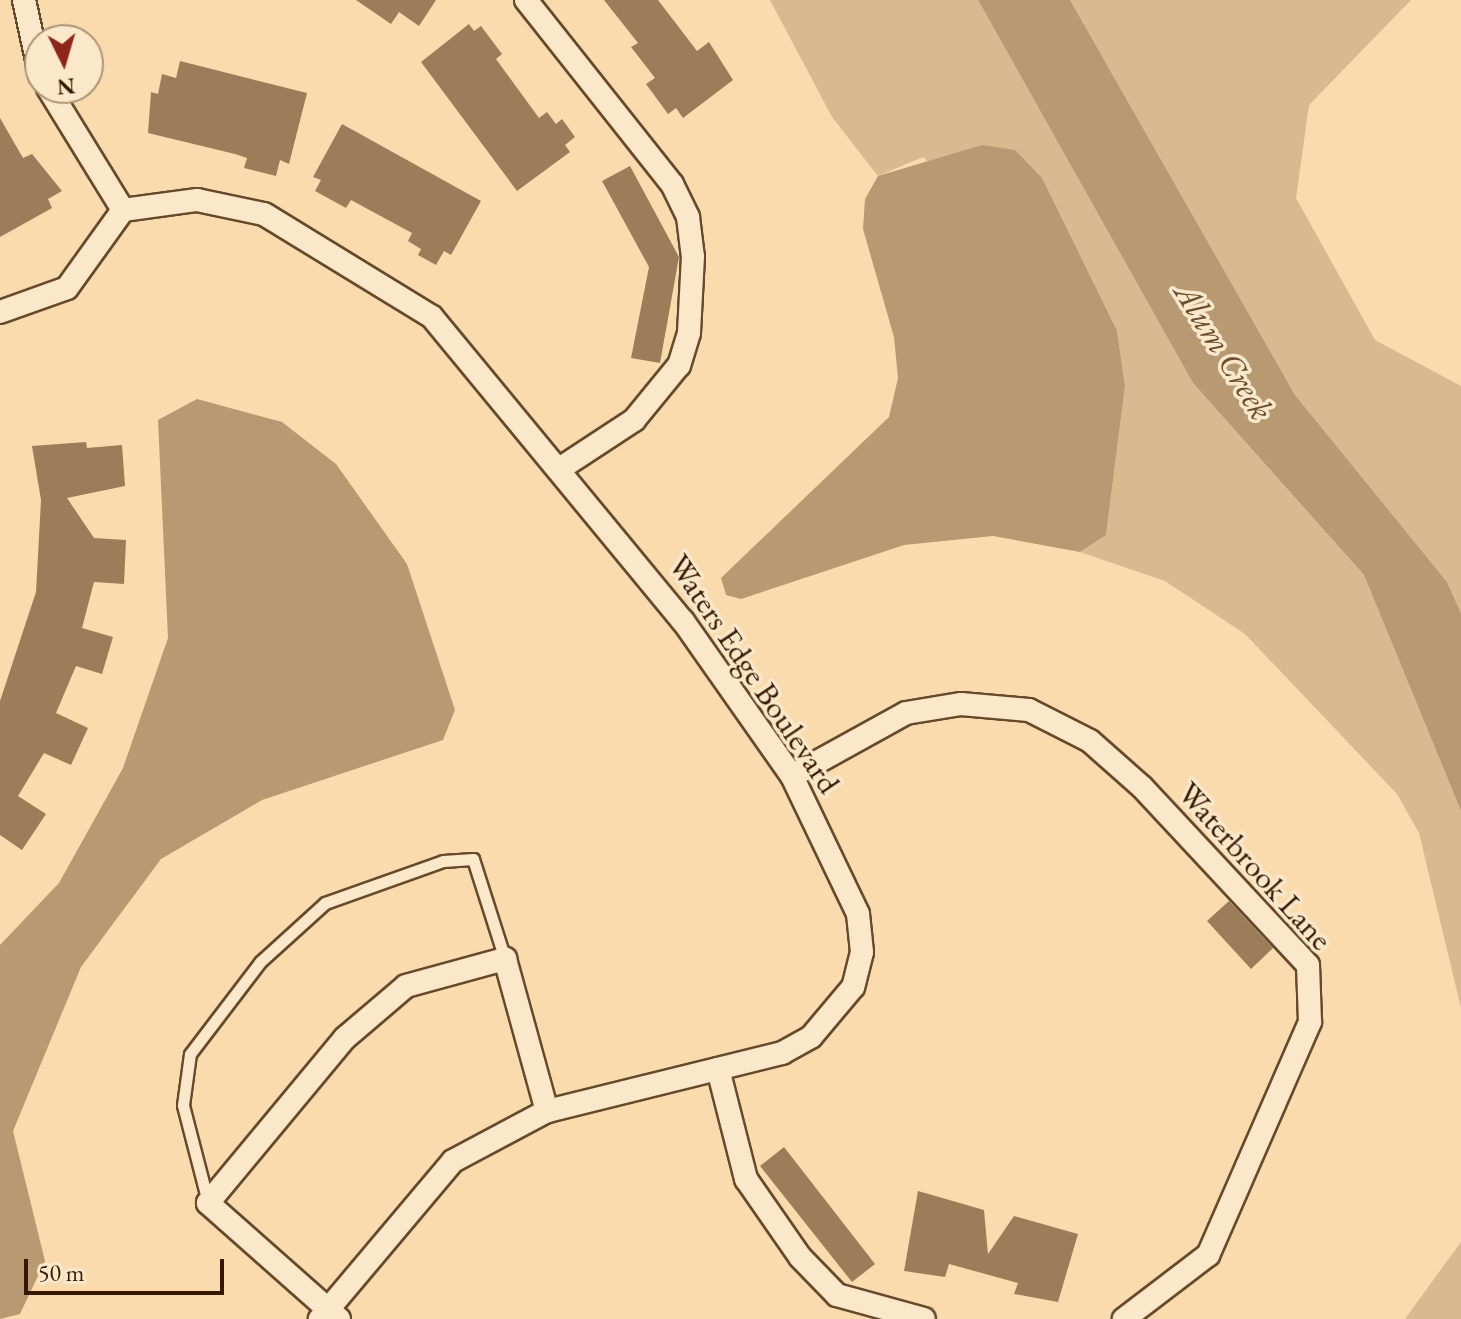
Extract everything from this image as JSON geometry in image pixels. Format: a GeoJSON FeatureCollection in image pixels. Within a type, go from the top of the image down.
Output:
{"type":"FeatureCollection","features":[{"type":"Feature","properties":{"kind":"street"},"geometry":{"type":"LineString","coordinates":[[24,0],[29,24]]}},
{"type":"Feature","properties":{"kind":"street"},"geometry":{"type":"LineString","coordinates":[[526,0],[672,184],[688,217],[693,256],[689,333],[679,365],[634,420],[561,468]]}},
{"type":"Feature","properties":{"kind":"street"},"geometry":{"type":"LineString","coordinates":[[0,312],[67,288],[123,210],[58,104]]}},
{"type":"Feature","properties":{"kind":"street","name":"Waters Edge Boulevard"},"geometry":{"type":"LineString","coordinates":[[123,210],[197,200],[264,214],[432,317],[561,468],[664,596],[792,776],[858,914],[862,952],[853,987],[826,1025],[782,1053],[547,1111],[453,1161],[430,1181],[329,1316]]}},
{"type":"Feature","properties":{"kind":"street","name":"Waterbrook Lane"},"geometry":{"type":"LineString","coordinates":[[792,776],[906,713],[961,704],[1029,710],[1090,741],[1142,787],[1308,965],[1310,1022],[1208,1255],[1124,1319]]}},
{"type":"Feature","properties":{"kind":"street"},"geometry":{"type":"LineString","coordinates":[[329,1316],[208,1203],[377,1008],[406,986],[505,959],[547,1111]]}},
{"type":"Feature","properties":{"kind":"street"},"geometry":{"type":"LineString","coordinates":[[718,1069],[746,1179],[800,1257],[837,1295],[924,1319]]}},
{"type":"Feature","properties":{"kind":"lane"},"geometry":{"type":"LineString","coordinates":[[208,1203],[183,1105],[190,1054],[260,962],[325,903],[443,861],[473,859],[505,959]]}},
{"type":"Feature","properties":{"kind":"shaded area"},"geometry":{"type":"Polygon","coordinates":[[[770,0],[978,0],[1193,383],[1364,575],[1461,811],[1461,1008],[1419,833],[1397,794],[1245,634],[1165,581],[1080,552],[1106,535],[1125,386],[1117,331],[923,157],[878,176],[832,117],[770,0]]]}},
{"type":"Feature","properties":{"kind":"shaded area"},"geometry":{"type":"Polygon","coordinates":[[[1070,0],[1411,0],[1309,105],[1296,198],[1375,340],[1461,386],[1461,613],[1447,582],[1295,395],[1070,0]]]}},
{"type":"Feature","properties":{"kind":"shaded area"},"geometry":{"type":"Polygon","coordinates":[[[1461,1242],[1461,1319],[1405,1319],[1461,1242]]]}},
{"type":"Feature","properties":{"kind":"water","name":"Alum Creek"},"geometry":{"type":"Polygon","coordinates":[[[978,0],[1070,0],[1295,395],[1447,582],[1461,613],[1461,811],[1364,575],[1193,383],[978,0]]]}},
{"type":"Feature","properties":{"kind":"water"},"geometry":{"type":"Polygon","coordinates":[[[982,145],[1015,150],[1042,178],[1117,331],[1125,386],[1106,535],[1080,552],[993,536],[904,545],[741,599],[726,595],[721,578],[889,417],[898,378],[894,337],[863,229],[865,199],[878,176],[982,145]]]}},
{"type":"Feature","properties":{"kind":"water"},"geometry":{"type":"Polygon","coordinates":[[[197,399],[282,422],[336,464],[407,564],[455,710],[443,740],[262,800],[161,859],[81,967],[13,1131],[45,1261],[20,1314],[0,1319],[0,945],[59,883],[123,768],[168,638],[158,420],[197,399]]]}},
{"type":"Feature","properties":{"kind":"building"},"geometry":{"type":"Polygon","coordinates":[[[356,0],[436,0],[419,26],[399,12],[391,24],[356,0]]]}},
{"type":"Feature","properties":{"kind":"building"},"geometry":{"type":"Polygon","coordinates":[[[604,0],[658,0],[697,51],[709,42],[733,80],[683,118],[676,108],[668,114],[646,84],[655,78],[631,47],[638,43],[604,0]]]}},
{"type":"Feature","properties":{"kind":"building"},"geometry":{"type":"Polygon","coordinates":[[[469,24],[474,31],[481,26],[502,54],[496,59],[539,118],[547,112],[556,124],[562,119],[575,137],[565,145],[570,152],[517,191],[421,62],[469,24]]]}},
{"type":"Feature","properties":{"kind":"building"},"geometry":{"type":"Polygon","coordinates":[[[180,61],[307,93],[289,164],[280,160],[276,176],[244,168],[247,158],[148,133],[151,92],[158,94],[162,74],[176,78],[180,61]]]}},
{"type":"Feature","properties":{"kind":"building"},"geometry":{"type":"Polygon","coordinates":[[[0,118],[23,158],[32,154],[62,191],[48,199],[52,208],[0,237],[0,118]]]}},
{"type":"Feature","properties":{"kind":"building"},"geometry":{"type":"Polygon","coordinates":[[[342,124],[481,201],[451,255],[444,251],[436,265],[418,255],[421,249],[408,241],[412,233],[351,200],[346,208],[315,191],[321,180],[313,177],[342,124]]]}},
{"type":"Feature","properties":{"kind":"building"},"geometry":{"type":"Polygon","coordinates":[[[630,166],[679,257],[660,363],[631,358],[649,267],[602,181],[630,166]]]}},
{"type":"Feature","properties":{"kind":"building"},"geometry":{"type":"Polygon","coordinates":[[[86,442],[87,448],[122,445],[125,486],[67,498],[94,538],[126,540],[124,584],[94,582],[82,628],[113,637],[102,674],[76,666],[56,713],[88,728],[71,765],[44,753],[18,796],[46,814],[22,850],[0,835],[0,701],[36,592],[41,500],[32,446],[86,442]]]}},
{"type":"Feature","properties":{"kind":"building"},"geometry":{"type":"Polygon","coordinates":[[[1229,901],[1273,948],[1251,969],[1207,921],[1229,901]]]}},
{"type":"Feature","properties":{"kind":"building"},"geometry":{"type":"Polygon","coordinates":[[[784,1147],[875,1264],[852,1282],[760,1166],[784,1147]]]}},
{"type":"Feature","properties":{"kind":"building"},"geometry":{"type":"Polygon","coordinates":[[[918,1191],[984,1210],[988,1254],[1014,1216],[1078,1234],[1058,1302],[1014,1294],[1018,1283],[949,1264],[945,1277],[904,1271],[918,1191]]]}}]}
